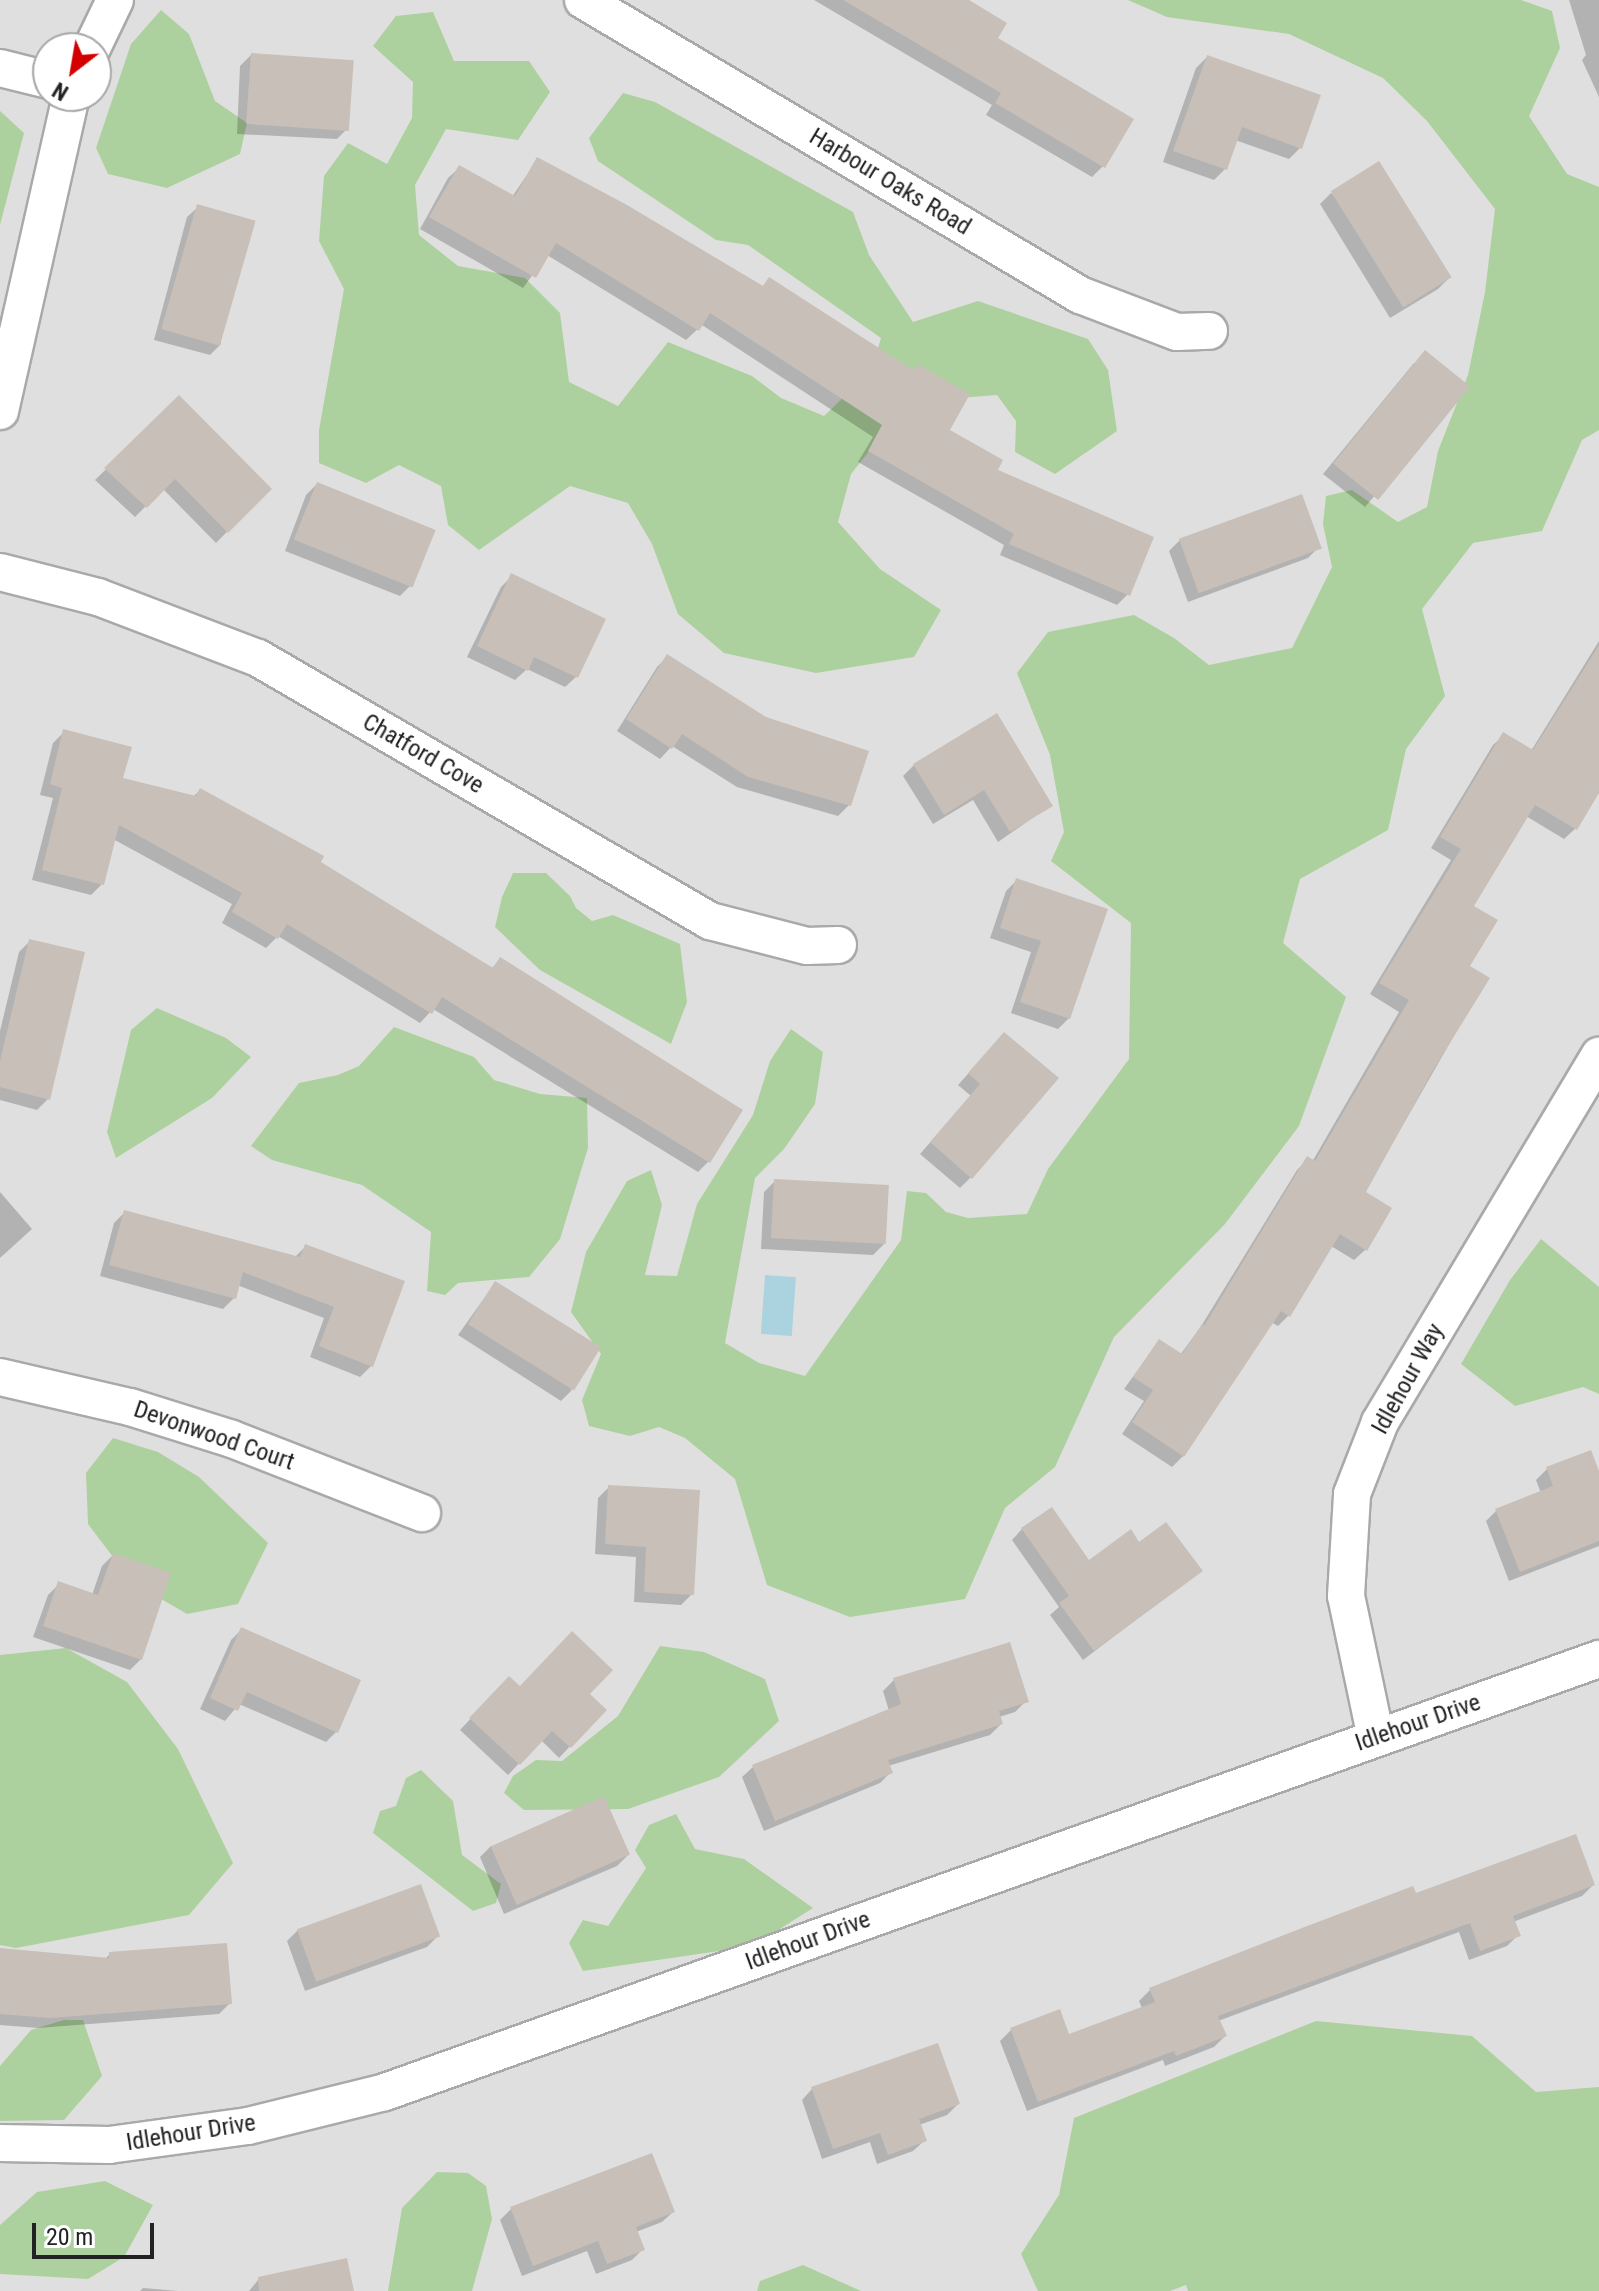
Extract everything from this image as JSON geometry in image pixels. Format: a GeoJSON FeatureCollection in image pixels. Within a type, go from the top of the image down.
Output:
{"type":"FeatureCollection","features":[{"type":"Feature","properties":{"kind":"street"},"geometry":{"type":"LineString","coordinates":[[100,32],[115,0]]}},
{"type":"Feature","properties":{"kind":"street","name":"Harbour Oaks Road"},"geometry":{"type":"LineString","coordinates":[[583,0],[1080,295],[1177,332],[1209,331]]}},
{"type":"Feature","properties":{"kind":"street"},"geometry":{"type":"LineString","coordinates":[[0,68],[32,76]]}},
{"type":"Feature","properties":{"kind":"street"},"geometry":{"type":"LineString","coordinates":[[0,411],[67,112]]}},
{"type":"Feature","properties":{"kind":"street","name":"Chatford Cove"},"geometry":{"type":"LineString","coordinates":[[0,572],[98,597],[258,658],[710,921],[807,946],[838,945]]}},
{"type":"Feature","properties":{"kind":"street","name":"Idlehour Way"},"geometry":{"type":"LineString","coordinates":[[1376,1738],[1346,1596],[1352,1494],[1380,1422],[1599,1056]]}},
{"type":"Feature","properties":{"kind":"street","name":"Devonwood Court"},"geometry":{"type":"LineString","coordinates":[[0,1377],[130,1407],[232,1439],[422,1513]]}},
{"type":"Feature","properties":{"kind":"street","name":"Idlehour Drive"},"geometry":{"type":"LineString","coordinates":[[0,2143],[109,2145],[248,2126],[385,2092],[1599,1659]]}},
{"type":"Feature","properties":{"kind":"shaded area"},"geometry":{"type":"Polygon","coordinates":[[[0,0],[1599,0],[1599,2291],[0,2291],[0,0]]]}},
{"type":"Feature","properties":{"kind":"green space"},"geometry":{"type":"Polygon","coordinates":[[[1128,0],[1521,0],[1552,11],[1560,48],[1529,116],[1567,174],[1599,187],[1599,430],[1582,440],[1542,531],[1473,543],[1422,609],[1445,696],[1406,749],[1388,830],[1300,879],[1283,943],[1346,997],[1299,1126],[1225,1224],[1114,1337],[1055,1467],[1005,1508],[965,1599],[850,1617],[767,1585],[735,1479],[685,1438],[659,1427],[630,1436],[589,1426],[582,1400],[601,1354],[571,1312],[586,1252],[627,1181],[651,1170],[662,1205],[645,1275],[677,1276],[697,1204],[753,1115],[770,1061],[791,1029],[823,1052],[815,1104],[784,1149],[755,1178],[725,1343],[759,1363],[805,1376],[901,1240],[907,1191],[926,1193],[946,1212],[968,1218],[1027,1214],[1048,1169],[1129,1059],[1131,923],[1051,861],[1064,832],[1050,755],[1017,673],[1048,632],[1134,615],[1174,638],[1209,665],[1292,648],[1332,567],[1323,524],[1326,496],[1352,490],[1398,522],[1427,507],[1438,451],[1468,375],[1485,292],[1495,209],[1427,121],[1383,78],[1289,34],[1167,17],[1128,0]]]}},
{"type":"Feature","properties":{"kind":"green space"},"geometry":{"type":"Polygon","coordinates":[[[161,10],[189,34],[215,101],[247,123],[240,154],[167,188],[108,174],[96,148],[108,112],[112,112],[112,100],[131,44],[161,10]]]}},
{"type":"Feature","properties":{"kind":"green space"},"geometry":{"type":"Polygon","coordinates":[[[433,12],[454,61],[529,61],[550,92],[518,140],[446,129],[415,185],[419,235],[458,266],[525,278],[560,313],[569,382],[618,406],[668,342],[752,376],[781,398],[824,416],[872,370],[881,338],[748,245],[716,240],[598,161],[589,138],[623,93],[655,102],[853,212],[869,255],[913,322],[978,301],[1088,339],[1108,370],[1117,431],[1055,474],[1015,452],[1016,421],[997,395],[908,402],[851,474],[838,522],[880,569],[941,610],[914,657],[816,673],[724,653],[678,614],[652,544],[628,503],[570,486],[479,550],[448,525],[441,486],[399,465],[366,483],[319,463],[319,430],[344,289],[319,241],[324,176],[348,143],[387,164],[412,118],[413,82],[373,46],[396,16],[433,12]]]}},
{"type":"Feature","properties":{"kind":"green space"},"geometry":{"type":"Polygon","coordinates":[[[0,111],[24,133],[0,225],[0,111]]]}},
{"type":"Feature","properties":{"kind":"green space"},"geometry":{"type":"Polygon","coordinates":[[[513,873],[546,873],[570,896],[576,908],[592,921],[613,915],[680,944],[687,1002],[671,1044],[540,970],[495,927],[502,897],[513,873]]]}},
{"type":"Feature","properties":{"kind":"green space"},"geometry":{"type":"Polygon","coordinates":[[[157,1008],[226,1038],[251,1057],[212,1098],[116,1158],[107,1132],[131,1030],[157,1008]]]}},
{"type":"Feature","properties":{"kind":"green space"},"geometry":{"type":"Polygon","coordinates":[[[394,1027],[474,1057],[494,1080],[540,1094],[587,1098],[588,1148],[560,1239],[529,1277],[458,1283],[445,1295],[427,1291],[431,1232],[362,1185],[272,1160],[251,1146],[299,1083],[338,1075],[359,1066],[394,1027]]]}},
{"type":"Feature","properties":{"kind":"green space"},"geometry":{"type":"Polygon","coordinates":[[[1541,1239],[1599,1287],[1599,1394],[1583,1387],[1515,1406],[1461,1364],[1510,1280],[1541,1239]]]}},
{"type":"Feature","properties":{"kind":"green space"},"geometry":{"type":"Polygon","coordinates":[[[113,1438],[158,1452],[199,1477],[268,1543],[238,1604],[187,1614],[132,1582],[88,1524],[86,1473],[113,1438]]]}},
{"type":"Feature","properties":{"kind":"green space"},"geometry":{"type":"Polygon","coordinates":[[[660,1646],[704,1652],[765,1679],[779,1721],[719,1777],[628,1809],[524,1810],[504,1793],[513,1776],[536,1760],[562,1761],[618,1716],[660,1646]]]}},
{"type":"Feature","properties":{"kind":"green space"},"geometry":{"type":"Polygon","coordinates":[[[66,1648],[127,1682],[178,1749],[233,1863],[189,1915],[16,1948],[0,1945],[0,1655],[66,1648]]]}},
{"type":"Feature","properties":{"kind":"green space"},"geometry":{"type":"Polygon","coordinates":[[[421,1770],[453,1801],[462,1855],[501,1884],[496,1903],[473,1911],[373,1833],[380,1811],[396,1806],[406,1778],[421,1770]]]}},
{"type":"Feature","properties":{"kind":"green space"},"geometry":{"type":"Polygon","coordinates":[[[676,1814],[695,1849],[744,1859],[813,1908],[753,1946],[583,1971],[569,1943],[583,1920],[608,1926],[646,1868],[635,1850],[649,1825],[676,1814]]]}},
{"type":"Feature","properties":{"kind":"green space"},"geometry":{"type":"Polygon","coordinates":[[[64,2020],[83,2020],[102,2076],[64,2120],[0,2121],[0,2066],[31,2030],[64,2020]]]}},
{"type":"Feature","properties":{"kind":"green space"},"geometry":{"type":"Polygon","coordinates":[[[1316,2021],[1472,2036],[1536,2092],[1599,2087],[1599,2291],[1188,2291],[1186,2285],[1170,2291],[1038,2291],[1021,2254],[1059,2195],[1074,2118],[1316,2021]]]}},
{"type":"Feature","properties":{"kind":"green space"},"geometry":{"type":"Polygon","coordinates":[[[437,2172],[468,2173],[486,2186],[492,2219],[472,2291],[388,2291],[402,2208],[437,2172]]]}},
{"type":"Feature","properties":{"kind":"green space"},"geometry":{"type":"Polygon","coordinates":[[[105,2181],[153,2205],[124,2257],[88,2279],[0,2274],[0,2225],[37,2192],[105,2181]]]}},
{"type":"Feature","properties":{"kind":"green space"},"geometry":{"type":"Polygon","coordinates":[[[803,2265],[861,2291],[757,2291],[760,2281],[803,2265]]]}},
{"type":"Feature","properties":{"kind":"water"},"geometry":{"type":"Polygon","coordinates":[[[765,1275],[796,1277],[792,1336],[761,1334],[765,1275]]]}},
{"type":"Feature","properties":{"kind":"building"},"geometry":{"type":"Polygon","coordinates":[[[843,0],[969,0],[1007,23],[998,38],[1134,119],[1105,168],[995,103],[1001,93],[843,0]]]}},
{"type":"Feature","properties":{"kind":"building"},"geometry":{"type":"Polygon","coordinates":[[[251,53],[354,60],[349,131],[246,124],[251,53]]]}},
{"type":"Feature","properties":{"kind":"building"},"geometry":{"type":"Polygon","coordinates":[[[1207,55],[1321,95],[1302,149],[1242,127],[1227,170],[1173,151],[1207,55]]]}},
{"type":"Feature","properties":{"kind":"building"},"geometry":{"type":"Polygon","coordinates":[[[537,157],[627,205],[763,286],[769,277],[913,370],[917,364],[970,394],[950,430],[1003,460],[998,470],[1154,537],[1130,596],[1009,544],[1014,534],[868,451],[882,425],[710,313],[699,331],[556,243],[536,278],[429,217],[459,165],[515,196],[537,157]]]}},
{"type":"Feature","properties":{"kind":"building"},"geometry":{"type":"Polygon","coordinates":[[[1379,161],[1452,277],[1403,307],[1331,191],[1379,161]]]}},
{"type":"Feature","properties":{"kind":"building"},"geometry":{"type":"Polygon","coordinates":[[[197,204],[256,221],[220,346],[161,329],[197,204]]]}},
{"type":"Feature","properties":{"kind":"building"},"geometry":{"type":"Polygon","coordinates":[[[1425,350],[1470,387],[1378,500],[1333,463],[1425,350]]]}},
{"type":"Feature","properties":{"kind":"building"},"geometry":{"type":"Polygon","coordinates":[[[179,395],[272,489],[228,533],[175,479],[147,508],[104,468],[179,395]]]}},
{"type":"Feature","properties":{"kind":"building"},"geometry":{"type":"Polygon","coordinates":[[[317,482],[436,530],[412,587],[294,539],[317,482]]]}},
{"type":"Feature","properties":{"kind":"building"},"geometry":{"type":"Polygon","coordinates":[[[1302,494],[1322,549],[1199,593],[1179,539],[1302,494]]]}},
{"type":"Feature","properties":{"kind":"building"},"geometry":{"type":"Polygon","coordinates":[[[511,573],[606,619],[578,678],[534,657],[528,671],[477,646],[511,573]]]}},
{"type":"Feature","properties":{"kind":"building"},"geometry":{"type":"Polygon","coordinates":[[[1599,645],[1599,793],[1577,830],[1535,805],[1474,906],[1498,920],[1470,966],[1490,978],[1432,1072],[1366,1192],[1392,1208],[1367,1251],[1340,1234],[1290,1317],[1281,1311],[1184,1457],[1132,1422],[1153,1390],[1133,1377],[1159,1339],[1182,1354],[1202,1324],[1204,1326],[1307,1156],[1315,1161],[1409,1000],[1379,983],[1461,849],[1440,837],[1503,732],[1533,750],[1599,645]]]}},
{"type":"Feature","properties":{"kind":"building"},"geometry":{"type":"Polygon","coordinates":[[[667,654],[766,717],[869,751],[851,806],[748,777],[682,734],[672,749],[626,719],[667,654]]]}},
{"type":"Feature","properties":{"kind":"building"},"geometry":{"type":"Polygon","coordinates":[[[997,713],[1053,806],[1010,832],[984,790],[944,815],[913,764],[997,713]]]}},
{"type":"Feature","properties":{"kind":"building"},"geometry":{"type":"Polygon","coordinates":[[[63,729],[132,747],[123,778],[196,796],[200,788],[324,856],[321,862],[493,968],[500,957],[743,1110],[710,1163],[442,997],[432,1014],[287,924],[278,939],[232,912],[242,893],[119,825],[104,885],[42,870],[62,788],[50,784],[63,729]]]}},
{"type":"Feature","properties":{"kind":"building"},"geometry":{"type":"Polygon","coordinates":[[[1016,878],[1108,909],[1070,1019],[1020,1002],[1041,941],[1000,928],[1016,878]]]}},
{"type":"Feature","properties":{"kind":"building"},"geometry":{"type":"Polygon","coordinates":[[[29,939],[85,952],[50,1100],[0,1087],[0,1061],[29,939]]]}},
{"type":"Feature","properties":{"kind":"building"},"geometry":{"type":"Polygon","coordinates":[[[1004,1032],[1059,1078],[972,1179],[930,1142],[980,1084],[968,1073],[1004,1032]]]}},
{"type":"Feature","properties":{"kind":"building"},"geometry":{"type":"Polygon","coordinates":[[[774,1179],[889,1185],[886,1244],[771,1238],[774,1179]]]}},
{"type":"Feature","properties":{"kind":"building"},"geometry":{"type":"Polygon","coordinates":[[[124,1210],[300,1257],[305,1244],[405,1281],[373,1367],[319,1346],[334,1307],[243,1272],[236,1299],[109,1265],[124,1210]]]}},
{"type":"Feature","properties":{"kind":"building"},"geometry":{"type":"Polygon","coordinates":[[[495,1281],[601,1347],[574,1390],[468,1324],[495,1281]]]}},
{"type":"Feature","properties":{"kind":"building"},"geometry":{"type":"Polygon","coordinates":[[[1591,1450],[1599,1471],[1599,1541],[1520,1572],[1495,1509],[1553,1486],[1546,1467],[1591,1450]]]}},
{"type":"Feature","properties":{"kind":"building"},"geometry":{"type":"Polygon","coordinates":[[[608,1485],[700,1490],[694,1595],[644,1592],[646,1547],[605,1544],[608,1485]]]}},
{"type":"Feature","properties":{"kind":"building"},"geometry":{"type":"Polygon","coordinates":[[[1052,1507],[1089,1560],[1131,1529],[1139,1542],[1166,1522],[1203,1571],[1094,1651],[1059,1603],[1069,1596],[1021,1528],[1052,1507]]]}},
{"type":"Feature","properties":{"kind":"building"},"geometry":{"type":"Polygon","coordinates":[[[113,1553],[171,1573],[142,1660],[43,1626],[58,1581],[98,1595],[113,1553]]]}},
{"type":"Feature","properties":{"kind":"building"},"geometry":{"type":"Polygon","coordinates":[[[241,1627],[361,1680],[338,1733],[247,1692],[238,1711],[210,1698],[241,1627]]]}},
{"type":"Feature","properties":{"kind":"building"},"geometry":{"type":"Polygon","coordinates":[[[572,1631],[613,1670],[590,1694],[607,1710],[571,1748],[552,1731],[520,1765],[469,1718],[509,1676],[520,1686],[572,1631]]]}},
{"type":"Feature","properties":{"kind":"building"},"geometry":{"type":"Polygon","coordinates":[[[1010,1642],[1029,1702],[999,1711],[1003,1724],[888,1760],[893,1773],[775,1821],[752,1765],[901,1704],[893,1678],[1010,1642]]]}},
{"type":"Feature","properties":{"kind":"building"},"geometry":{"type":"Polygon","coordinates":[[[604,1796],[630,1854],[517,1905],[491,1846],[604,1796]]]}},
{"type":"Feature","properties":{"kind":"building"},"geometry":{"type":"Polygon","coordinates":[[[1576,1834],[1595,1885],[1513,1916],[1521,1936],[1480,1951],[1470,1923],[1218,2016],[1227,2036],[1176,2056],[1174,2051],[1038,2102],[1010,2028],[1060,2009],[1069,2034],[1155,2002],[1149,1988],[1413,1886],[1416,1893],[1576,1834]]]}},
{"type":"Feature","properties":{"kind":"building"},"geometry":{"type":"Polygon","coordinates":[[[421,1884],[440,1937],[316,1982],[297,1929],[421,1884]]]}},
{"type":"Feature","properties":{"kind":"building"},"geometry":{"type":"Polygon","coordinates":[[[227,1943],[232,2004],[50,2018],[0,2014],[0,1948],[109,1958],[109,1952],[227,1943]]]}},
{"type":"Feature","properties":{"kind":"building"},"geometry":{"type":"Polygon","coordinates":[[[938,2043],[960,2104],[919,2119],[927,2141],[888,2155],[880,2133],[833,2149],[811,2087],[938,2043]]]}},
{"type":"Feature","properties":{"kind":"building"},"geometry":{"type":"Polygon","coordinates":[[[652,2153],[675,2212],[636,2227],[645,2250],[607,2264],[598,2241],[533,2266],[510,2207],[652,2153]]]}},
{"type":"Feature","properties":{"kind":"building"},"geometry":{"type":"Polygon","coordinates":[[[347,2258],[354,2291],[259,2291],[258,2277],[347,2258]]]}}]}
